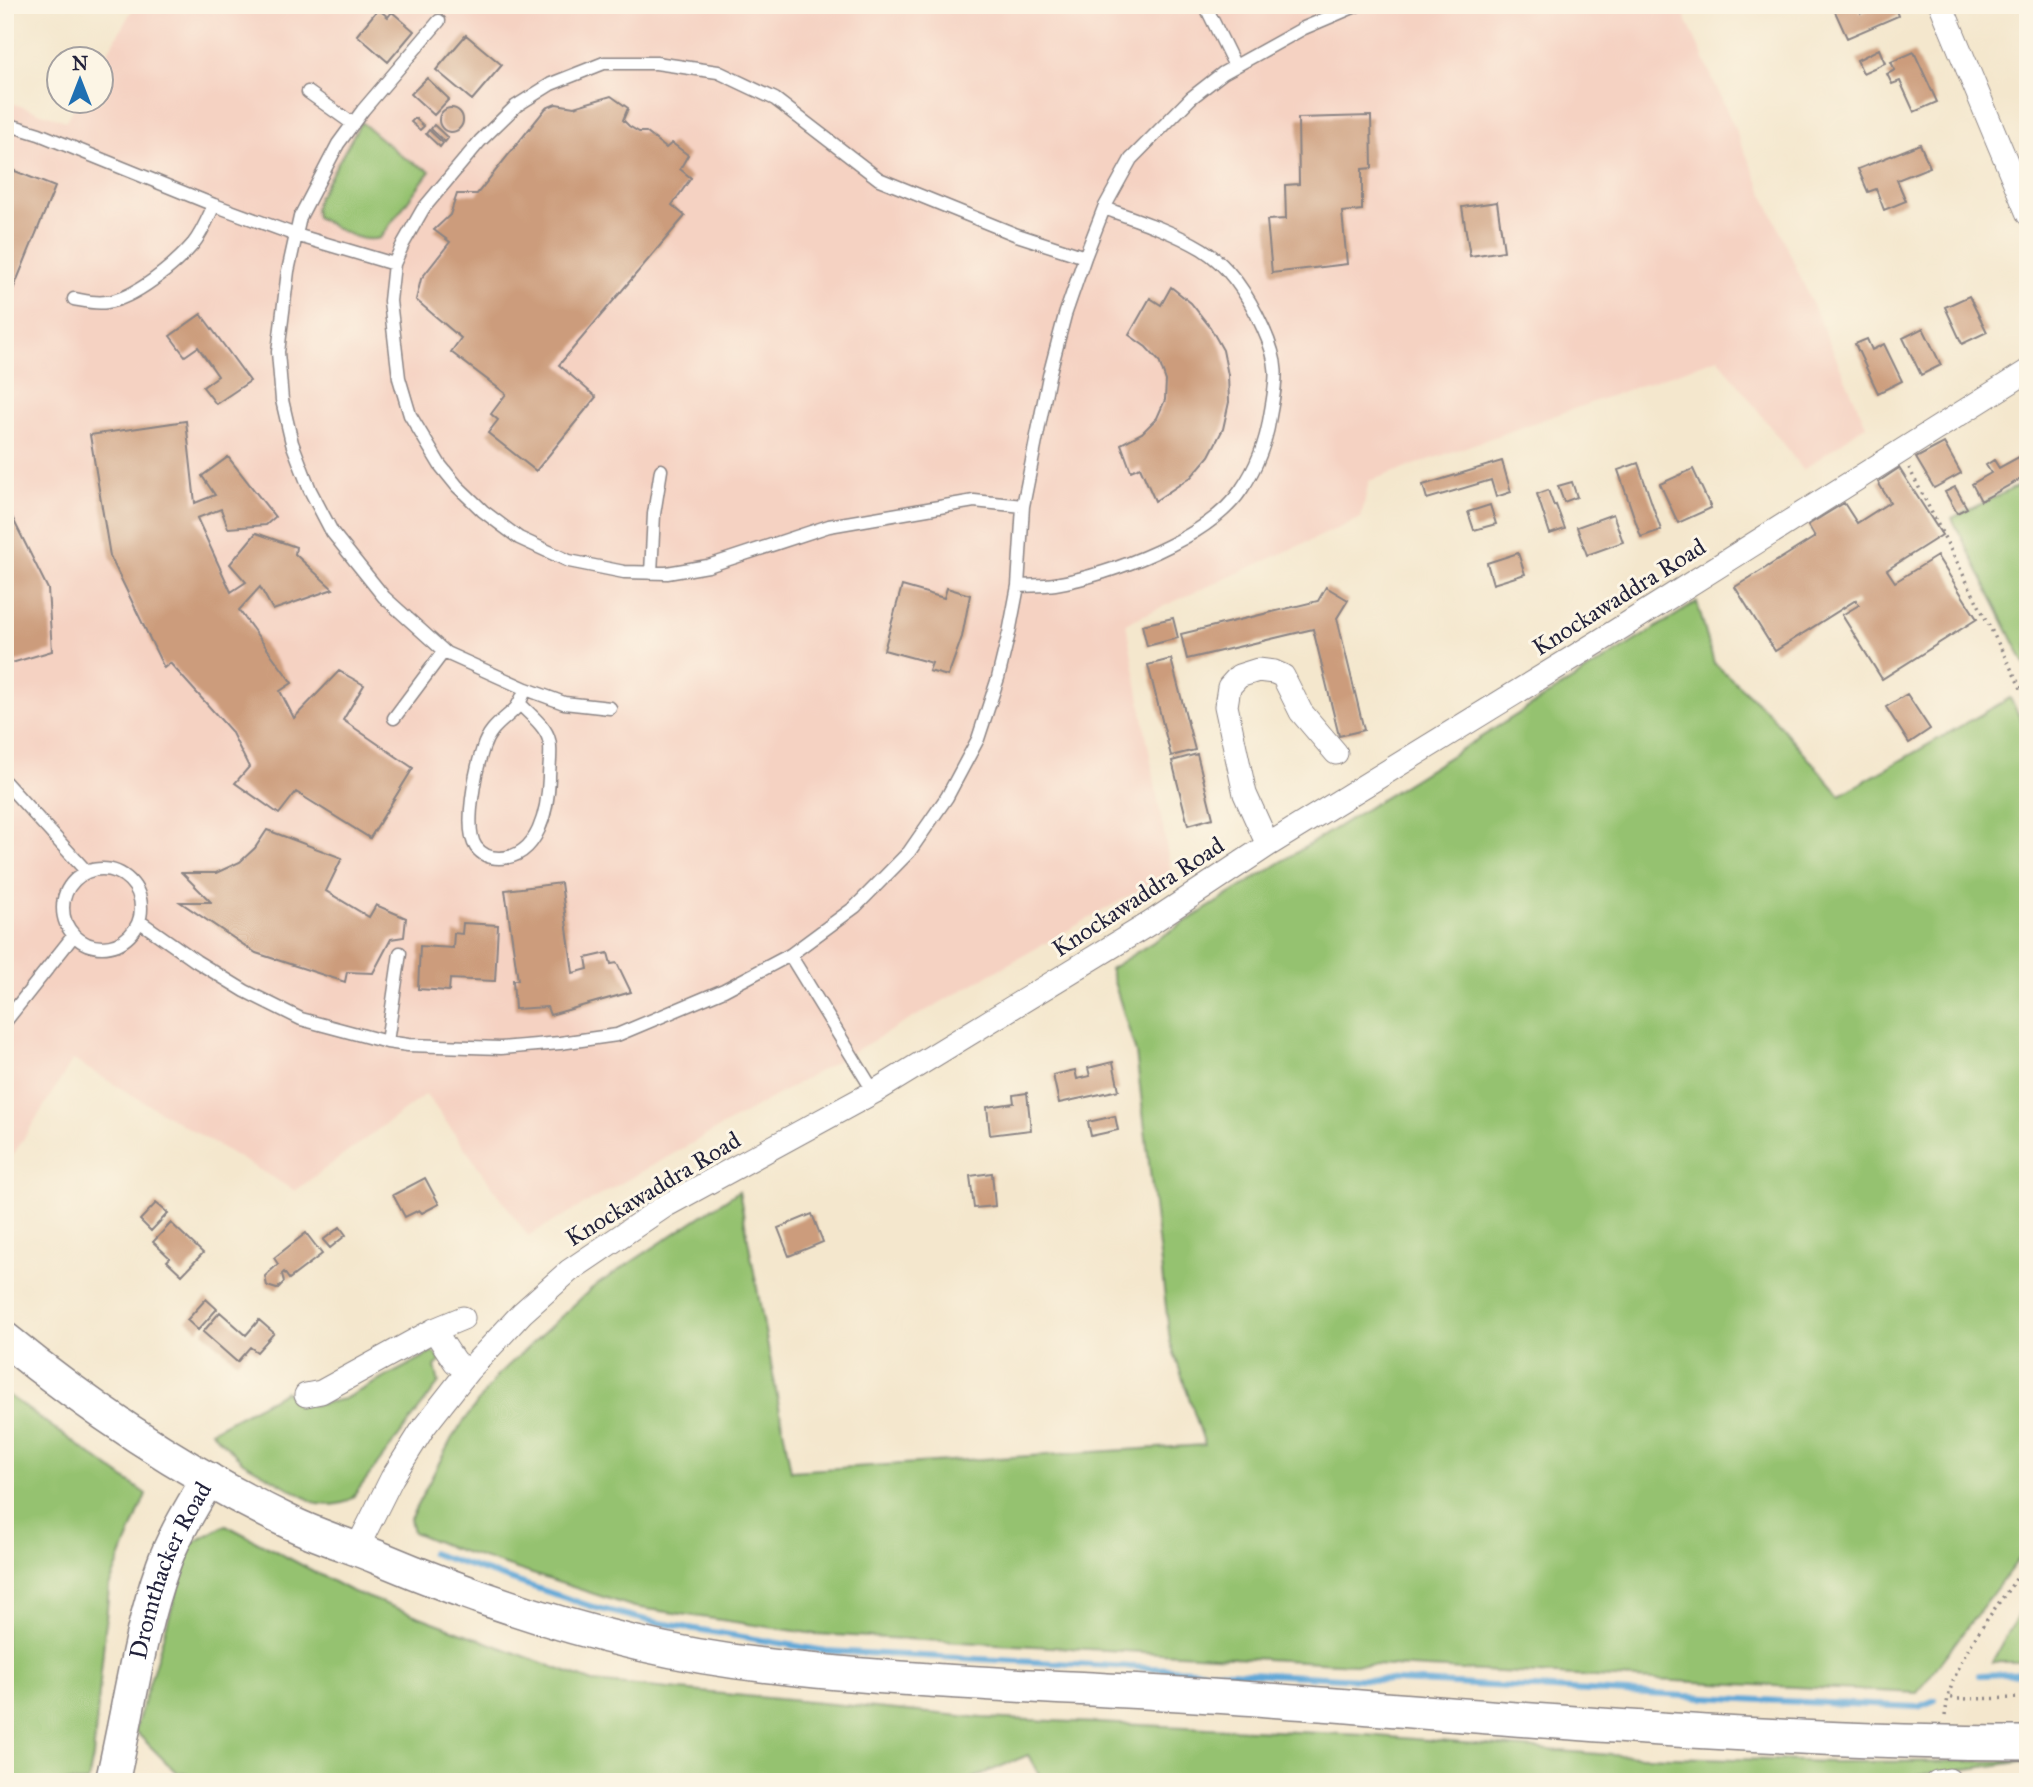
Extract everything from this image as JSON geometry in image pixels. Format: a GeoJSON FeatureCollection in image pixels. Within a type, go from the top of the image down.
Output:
{"type":"FeatureCollection","features":[{"type":"Feature","properties":{"kind":"street"},"geometry":{"type":"LineString","coordinates":[[1941,5],[2028,214]]}},
{"type":"Feature","properties":{"kind":"street","name":"Knockawaddra Road"},"geometry":{"type":"LineString","coordinates":[[357,1548],[391,1478],[411,1446],[468,1371],[522,1314],[569,1271],[665,1206],[874,1092],[1152,922],[1268,845],[1614,632],[2028,371]]}},
{"type":"Feature","properties":{"kind":"street"},"geometry":{"type":"LineString","coordinates":[[1268,845],[1245,794],[1226,706],[1229,687],[1239,676],[1258,670],[1283,676],[1301,712],[1336,753]]}},
{"type":"Feature","properties":{"kind":"street"},"geometry":{"type":"LineString","coordinates":[[306,1395],[321,1392],[434,1330],[463,1318]]}},
{"type":"Feature","properties":{"kind":"street"},"geometry":{"type":"LineString","coordinates":[[434,1330],[455,1362],[468,1371]]}},
{"type":"Feature","properties":{"kind":"street","name":"Dromthacker Road"},"geometry":{"type":"LineString","coordinates":[[5,1339],[90,1406],[208,1479],[164,1563],[150,1607],[112,1782]]}},
{"type":"Feature","properties":{"kind":"street"},"geometry":{"type":"LineString","coordinates":[[208,1479],[292,1524],[486,1600],[600,1635],[758,1665],[950,1681],[1271,1700],[1606,1725],[1856,1739],[2028,1743]]}},
{"type":"Feature","properties":{"kind":"lane"},"geometry":{"type":"LineString","coordinates":[[1205,5],[1235,66]]}},
{"type":"Feature","properties":{"kind":"lane"},"geometry":{"type":"LineString","coordinates":[[139,921],[245,991],[301,1019],[387,1042],[501,1048],[617,1035],[724,990],[790,955],[855,907],[909,852],[947,797],[978,739],[994,691],[1018,586],[1023,506],[1049,376],[1065,315],[1104,208],[1131,159],[1191,98],[1223,73],[1304,28],[1358,5]]}},
{"type":"Feature","properties":{"kind":"lane"},"geometry":{"type":"LineString","coordinates":[[439,20],[338,145],[300,217],[288,271],[278,352],[282,400],[292,443],[310,490],[332,532],[384,597],[444,651],[526,689],[564,703],[610,708]]}},
{"type":"Feature","properties":{"kind":"lane"},"geometry":{"type":"LineString","coordinates":[[1023,506],[974,501],[841,524],[708,565],[667,573],[624,572],[580,563],[541,550],[519,538],[483,511],[457,486],[440,466],[410,415],[399,378],[390,300],[394,264],[423,209],[480,141],[516,106],[551,84],[604,63],[656,63],[718,72],[775,99],[879,178],[1017,235],[1084,257]]}},
{"type":"Feature","properties":{"kind":"lane"},"geometry":{"type":"LineString","coordinates":[[308,92],[353,124]]}},
{"type":"Feature","properties":{"kind":"lane"},"geometry":{"type":"LineString","coordinates":[[5,128],[13,126],[39,134],[214,205],[296,235],[394,264]]}},
{"type":"Feature","properties":{"kind":"lane"},"geometry":{"type":"LineString","coordinates":[[74,299],[94,303],[109,302],[156,278],[193,244],[214,205]]}},
{"type":"Feature","properties":{"kind":"lane"},"geometry":{"type":"LineString","coordinates":[[1018,586],[1055,584],[1116,569],[1154,553],[1209,523],[1240,492],[1261,455],[1269,427],[1277,374],[1273,355],[1252,303],[1235,279],[1205,250],[1154,225],[1104,208]]}},
{"type":"Feature","properties":{"kind":"lane"},"geometry":{"type":"LineString","coordinates":[[651,573],[654,514],[661,470]]}},
{"type":"Feature","properties":{"kind":"lane"},"geometry":{"type":"LineString","coordinates":[[394,718],[444,651]]}},
{"type":"Feature","properties":{"kind":"lane"},"geometry":{"type":"LineString","coordinates":[[519,703],[550,740],[548,795],[544,818],[534,840],[514,856],[485,856],[472,838],[471,811],[482,749],[490,732],[519,703],[526,689]]}},
{"type":"Feature","properties":{"kind":"lane"},"geometry":{"type":"LineString","coordinates":[[5,782],[86,872]]}},
{"type":"Feature","properties":{"kind":"lane"},"geometry":{"type":"LineString","coordinates":[[112,870],[131,881],[141,899],[139,921],[130,936],[111,946],[92,946],[74,935],[64,917],[64,899],[75,880],[86,872],[112,870]]}},
{"type":"Feature","properties":{"kind":"lane"},"geometry":{"type":"LineString","coordinates":[[5,1022],[74,935]]}},
{"type":"Feature","properties":{"kind":"lane"},"geometry":{"type":"LineString","coordinates":[[387,1042],[400,953]]}},
{"type":"Feature","properties":{"kind":"lane"},"geometry":{"type":"LineString","coordinates":[[790,955],[874,1092]]}},
{"type":"Feature","properties":{"kind":"path"},"geometry":{"type":"LineString","coordinates":[[1900,451],[2028,702]]}},
{"type":"Feature","properties":{"kind":"path"},"geometry":{"type":"LineString","coordinates":[[1945,1715],[1952,1685],[1982,1625],[2028,1562]]}},
{"type":"Feature","properties":{"kind":"path"},"geometry":{"type":"LineString","coordinates":[[1948,1697],[2028,1698]]}},
{"type":"Feature","properties":{"kind":"shaded area"},"geometry":{"type":"Polygon","coordinates":[[[135,5],[1680,5],[1866,425],[1803,470],[1718,358],[1369,481],[1361,518],[1126,623],[1171,872],[528,1236],[426,1094],[295,1191],[73,1060],[5,1168],[5,101],[66,121],[69,116],[116,116],[116,46],[111,46],[135,5]]]}},
{"type":"Feature","properties":{"kind":"green space"},"geometry":{"type":"Polygon","coordinates":[[[361,122],[403,157],[430,171],[380,238],[355,237],[316,217],[318,198],[361,122]]]}},
{"type":"Feature","properties":{"kind":"green space"},"geometry":{"type":"Polygon","coordinates":[[[2028,481],[2028,670],[1952,518],[2028,481]]]}},
{"type":"Feature","properties":{"kind":"green space"},"geometry":{"type":"Polygon","coordinates":[[[1697,602],[1714,663],[1769,713],[1840,795],[2010,698],[2028,733],[2028,1547],[1917,1693],[815,1634],[634,1607],[452,1548],[413,1532],[410,1519],[452,1438],[497,1376],[592,1288],[739,1191],[791,1471],[1205,1445],[1170,1341],[1136,1053],[1110,969],[1697,602]]]}},
{"type":"Feature","properties":{"kind":"green space"},"geometry":{"type":"Polygon","coordinates":[[[433,1352],[441,1361],[435,1366],[439,1383],[352,1498],[343,1503],[317,1504],[243,1462],[211,1431],[286,1391],[296,1404],[315,1405],[344,1399],[433,1352]]]}},
{"type":"Feature","properties":{"kind":"green space"},"geometry":{"type":"Polygon","coordinates":[[[5,1393],[146,1494],[109,1587],[93,1757],[88,1782],[5,1782],[5,1393]]]}},
{"type":"Feature","properties":{"kind":"green space"},"geometry":{"type":"Polygon","coordinates":[[[226,1525],[351,1591],[593,1682],[983,1718],[1365,1735],[1611,1755],[1833,1762],[2028,1761],[1914,1776],[1841,1782],[1043,1782],[1028,1755],[964,1782],[217,1782],[176,1772],[135,1731],[191,1544],[226,1525]]]}},
{"type":"Feature","properties":{"kind":"green space"},"geometry":{"type":"Polygon","coordinates":[[[2028,1597],[2028,1662],[1992,1662],[2028,1597]]]}},
{"type":"Feature","properties":{"kind":"building"},"geometry":{"type":"Polygon","coordinates":[[[1832,5],[1858,5],[1861,13],[1877,5],[1894,5],[1898,16],[1847,38],[1832,5]]]}},
{"type":"Feature","properties":{"kind":"building"},"geometry":{"type":"Polygon","coordinates":[[[378,9],[388,17],[392,12],[414,31],[388,62],[357,35],[378,9]]]}},
{"type":"Feature","properties":{"kind":"building"},"geometry":{"type":"Polygon","coordinates":[[[466,35],[502,65],[472,100],[436,70],[466,35]]]}},
{"type":"Feature","properties":{"kind":"building"},"geometry":{"type":"Polygon","coordinates":[[[1879,49],[1885,63],[1863,73],[1857,60],[1879,49]]]}},
{"type":"Feature","properties":{"kind":"building"},"geometry":{"type":"Polygon","coordinates":[[[1914,52],[1937,102],[1914,112],[1900,81],[1892,84],[1887,74],[1895,70],[1891,62],[1914,52]]]}},
{"type":"Feature","properties":{"kind":"building"},"geometry":{"type":"Polygon","coordinates":[[[427,78],[449,99],[434,115],[411,94],[427,78]]]}},
{"type":"Feature","properties":{"kind":"building"},"geometry":{"type":"Polygon","coordinates":[[[611,96],[628,108],[623,120],[629,126],[639,132],[646,132],[666,148],[672,143],[688,155],[680,169],[691,178],[672,205],[685,216],[559,365],[596,397],[536,471],[488,433],[498,420],[491,414],[506,394],[451,352],[461,338],[416,300],[421,279],[450,242],[434,230],[450,215],[457,194],[477,194],[546,108],[556,104],[574,107],[611,96]]]}},
{"type":"Feature","properties":{"kind":"building"},"geometry":{"type":"Polygon","coordinates":[[[451,108],[462,115],[463,120],[456,131],[451,132],[440,125],[439,120],[446,109],[451,108]]]}},
{"type":"Feature","properties":{"kind":"building"},"geometry":{"type":"Polygon","coordinates":[[[1371,116],[1372,168],[1362,169],[1362,210],[1342,212],[1347,264],[1272,273],[1267,220],[1286,219],[1285,185],[1299,184],[1298,118],[1371,116]]]}},
{"type":"Feature","properties":{"kind":"building"},"geometry":{"type":"Polygon","coordinates":[[[415,118],[424,126],[420,130],[411,122],[415,118]]]}},
{"type":"Feature","properties":{"kind":"building"},"geometry":{"type":"Polygon","coordinates":[[[434,125],[448,138],[445,142],[431,129],[434,125]]]}},
{"type":"Feature","properties":{"kind":"building"},"geometry":{"type":"Polygon","coordinates":[[[429,130],[443,143],[440,147],[426,134],[429,130]]]}},
{"type":"Feature","properties":{"kind":"building"},"geometry":{"type":"Polygon","coordinates":[[[1920,144],[1930,167],[1897,180],[1906,201],[1884,210],[1876,189],[1868,192],[1858,169],[1920,144]]]}},
{"type":"Feature","properties":{"kind":"building"},"geometry":{"type":"Polygon","coordinates":[[[5,167],[55,187],[5,309],[5,167]]]}},
{"type":"Feature","properties":{"kind":"building"},"geometry":{"type":"Polygon","coordinates":[[[1497,202],[1504,251],[1470,256],[1462,207],[1497,202]]]}},
{"type":"Feature","properties":{"kind":"building"},"geometry":{"type":"Polygon","coordinates":[[[1171,287],[1191,303],[1210,327],[1223,350],[1228,375],[1229,402],[1223,429],[1209,456],[1191,477],[1155,501],[1140,467],[1131,471],[1121,444],[1142,433],[1157,418],[1165,400],[1166,381],[1159,361],[1129,335],[1150,298],[1161,305],[1171,287]]]}},
{"type":"Feature","properties":{"kind":"building"},"geometry":{"type":"Polygon","coordinates":[[[1969,296],[1987,332],[1962,344],[1945,307],[1969,296]]]}},
{"type":"Feature","properties":{"kind":"building"},"geometry":{"type":"Polygon","coordinates":[[[201,314],[250,381],[216,404],[203,387],[218,376],[198,347],[185,356],[170,336],[201,314]]]}},
{"type":"Feature","properties":{"kind":"building"},"geometry":{"type":"Polygon","coordinates":[[[1923,328],[1941,365],[1921,375],[1903,338],[1923,328]]]}},
{"type":"Feature","properties":{"kind":"building"},"geometry":{"type":"Polygon","coordinates":[[[1867,339],[1872,350],[1884,344],[1902,381],[1878,393],[1855,344],[1867,339]]]}},
{"type":"Feature","properties":{"kind":"building"},"geometry":{"type":"Polygon","coordinates":[[[186,421],[195,503],[215,495],[202,476],[228,457],[275,517],[266,525],[228,528],[221,509],[197,518],[231,592],[246,582],[230,564],[256,533],[296,547],[295,554],[333,589],[273,610],[260,587],[239,610],[292,683],[280,691],[294,718],[339,671],[364,685],[343,720],[413,768],[370,838],[296,792],[279,814],[235,783],[249,767],[231,731],[170,663],[164,668],[110,556],[90,435],[186,421]]]}},
{"type":"Feature","properties":{"kind":"building"},"geometry":{"type":"Polygon","coordinates":[[[1944,443],[1961,473],[1934,488],[1916,458],[1944,443]]]}},
{"type":"Feature","properties":{"kind":"building"},"geometry":{"type":"Polygon","coordinates":[[[2028,452],[2028,475],[1981,501],[1972,484],[1991,473],[1986,465],[1994,460],[1999,468],[2028,452]]]}},
{"type":"Feature","properties":{"kind":"building"},"geometry":{"type":"Polygon","coordinates":[[[1502,461],[1511,492],[1496,497],[1491,480],[1427,499],[1423,485],[1502,461]]]}},
{"type":"Feature","properties":{"kind":"building"},"geometry":{"type":"Polygon","coordinates":[[[1638,463],[1661,530],[1641,537],[1618,470],[1638,463]]]}},
{"type":"Feature","properties":{"kind":"building"},"geometry":{"type":"Polygon","coordinates":[[[1899,468],[1942,535],[1887,570],[1895,582],[1937,556],[1977,619],[1882,679],[1842,615],[1859,605],[1856,600],[1775,651],[1735,587],[1815,537],[1808,525],[1844,503],[1857,523],[1890,502],[1878,482],[1899,468]]]}},
{"type":"Feature","properties":{"kind":"building"},"geometry":{"type":"Polygon","coordinates":[[[1693,469],[1711,508],[1678,523],[1660,484],[1693,469]]]}},
{"type":"Feature","properties":{"kind":"building"},"geometry":{"type":"Polygon","coordinates":[[[1572,482],[1577,497],[1564,502],[1558,486],[1572,482]]]}},
{"type":"Feature","properties":{"kind":"building"},"geometry":{"type":"Polygon","coordinates":[[[1955,487],[1967,508],[1957,513],[1945,492],[1955,487]]]}},
{"type":"Feature","properties":{"kind":"building"},"geometry":{"type":"Polygon","coordinates":[[[1548,490],[1565,529],[1550,534],[1537,494],[1548,490]]]}},
{"type":"Feature","properties":{"kind":"building"},"geometry":{"type":"Polygon","coordinates":[[[5,503],[48,589],[52,651],[5,665],[5,503]]]}},
{"type":"Feature","properties":{"kind":"building"},"geometry":{"type":"Polygon","coordinates":[[[1490,505],[1496,524],[1474,530],[1468,512],[1490,505]]]}},
{"type":"Feature","properties":{"kind":"building"},"geometry":{"type":"Polygon","coordinates":[[[1613,514],[1623,542],[1587,555],[1577,527],[1613,514]]]}},
{"type":"Feature","properties":{"kind":"building"},"geometry":{"type":"Polygon","coordinates":[[[1518,553],[1525,574],[1493,584],[1487,563],[1518,553]]]}},
{"type":"Feature","properties":{"kind":"building"},"geometry":{"type":"Polygon","coordinates":[[[902,586],[944,598],[947,588],[970,595],[962,637],[948,676],[929,671],[932,663],[884,650],[902,586]]]}},
{"type":"Feature","properties":{"kind":"building"},"geometry":{"type":"Polygon","coordinates":[[[1326,587],[1348,600],[1337,618],[1364,730],[1339,736],[1313,629],[1187,659],[1181,634],[1318,601],[1326,587]]]}},
{"type":"Feature","properties":{"kind":"building"},"geometry":{"type":"Polygon","coordinates":[[[1173,618],[1178,638],[1147,646],[1142,625],[1173,618]]]}},
{"type":"Feature","properties":{"kind":"building"},"geometry":{"type":"Polygon","coordinates":[[[1171,659],[1195,750],[1171,756],[1148,665],[1171,659]]]}},
{"type":"Feature","properties":{"kind":"building"},"geometry":{"type":"Polygon","coordinates":[[[1907,694],[1930,729],[1909,743],[1886,707],[1907,694]]]}},
{"type":"Feature","properties":{"kind":"building"},"geometry":{"type":"Polygon","coordinates":[[[1197,754],[1213,818],[1188,825],[1172,761],[1197,754]]]}},
{"type":"Feature","properties":{"kind":"building"},"geometry":{"type":"Polygon","coordinates":[[[267,830],[342,858],[326,891],[369,917],[376,905],[406,918],[404,937],[391,939],[373,973],[347,972],[345,982],[256,953],[180,902],[211,902],[182,873],[216,873],[240,862],[255,848],[267,830]]]}},
{"type":"Feature","properties":{"kind":"building"},"geometry":{"type":"Polygon","coordinates":[[[561,883],[573,973],[588,969],[586,958],[608,953],[611,964],[617,963],[631,992],[550,1015],[547,1007],[515,1009],[513,980],[518,980],[505,890],[561,883]]]}},
{"type":"Feature","properties":{"kind":"building"},"geometry":{"type":"Polygon","coordinates":[[[463,923],[498,925],[495,981],[450,979],[449,991],[418,989],[420,946],[453,948],[454,933],[462,934],[463,923]]]}},
{"type":"Feature","properties":{"kind":"building"},"geometry":{"type":"Polygon","coordinates":[[[1113,1062],[1119,1090],[1059,1103],[1053,1075],[1075,1070],[1077,1079],[1090,1076],[1088,1068],[1113,1062]]]}},
{"type":"Feature","properties":{"kind":"building"},"geometry":{"type":"Polygon","coordinates":[[[1027,1093],[1031,1130],[990,1135],[987,1107],[1014,1103],[1013,1095],[1027,1093]]]}},
{"type":"Feature","properties":{"kind":"building"},"geometry":{"type":"Polygon","coordinates":[[[1115,1116],[1118,1130],[1091,1136],[1088,1122],[1115,1116]]]}},
{"type":"Feature","properties":{"kind":"building"},"geometry":{"type":"Polygon","coordinates":[[[992,1173],[995,1206],[974,1208],[970,1176],[992,1173]]]}},
{"type":"Feature","properties":{"kind":"building"},"geometry":{"type":"Polygon","coordinates":[[[425,1178],[439,1204],[422,1213],[419,1210],[405,1217],[393,1195],[425,1178]]]}},
{"type":"Feature","properties":{"kind":"building"},"geometry":{"type":"Polygon","coordinates":[[[156,1203],[168,1213],[151,1231],[140,1220],[156,1203]]]}},
{"type":"Feature","properties":{"kind":"building"},"geometry":{"type":"Polygon","coordinates":[[[812,1214],[823,1242],[789,1256],[778,1228],[812,1214]]]}},
{"type":"Feature","properties":{"kind":"building"},"geometry":{"type":"Polygon","coordinates":[[[171,1223],[203,1253],[182,1275],[167,1261],[170,1258],[153,1242],[171,1223]]]}},
{"type":"Feature","properties":{"kind":"building"},"geometry":{"type":"Polygon","coordinates":[[[340,1227],[346,1235],[330,1248],[323,1240],[340,1227]]]}},
{"type":"Feature","properties":{"kind":"building"},"geometry":{"type":"Polygon","coordinates":[[[306,1233],[322,1254],[289,1279],[284,1272],[284,1282],[277,1289],[267,1286],[265,1276],[278,1264],[274,1258],[306,1233]]]}},
{"type":"Feature","properties":{"kind":"building"},"geometry":{"type":"Polygon","coordinates":[[[206,1299],[217,1309],[198,1330],[187,1320],[206,1299]]]}},
{"type":"Feature","properties":{"kind":"building"},"geometry":{"type":"Polygon","coordinates":[[[220,1312],[246,1335],[259,1320],[274,1333],[257,1352],[250,1347],[237,1362],[203,1332],[220,1312]]]}},
{"type":"Feature","properties":{"kind":"waterway"},"geometry":{"type":"LineString","coordinates":[[431,1553],[593,1607],[654,1622],[826,1651],[1781,1701],[1918,1707],[1935,1700]]}},
{"type":"Feature","properties":{"kind":"waterway"},"geometry":{"type":"LineString","coordinates":[[1980,1675],[2028,1673]]}}]}
